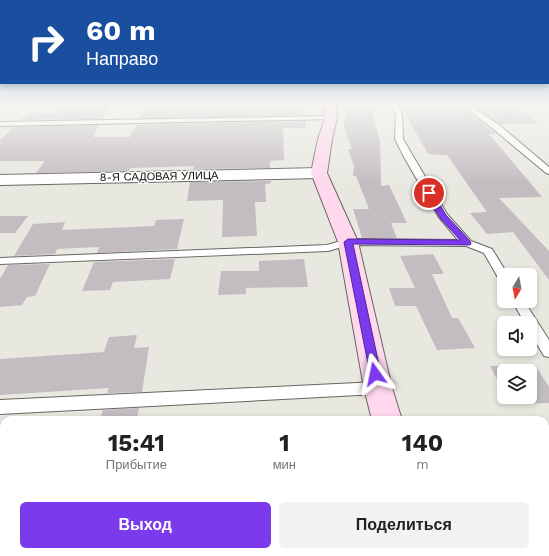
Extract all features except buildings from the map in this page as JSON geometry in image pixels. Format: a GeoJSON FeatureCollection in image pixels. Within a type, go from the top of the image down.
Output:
{"type":"FeatureCollection","features":[{"type":"Feature","properties":{"kind":"street"},"geometry":{"type":"LineString","coordinates":[[327,131],[319,172],[348,242],[378,388],[386,416]]}},
{"type":"Feature","properties":{"kind":"street","name":"8-Я САДОВАЯ УЛИЦА"},"geometry":{"type":"LineString","coordinates":[[0,180],[319,172]]}},
{"type":"Feature","properties":{"kind":"lane"},"geometry":{"type":"LineString","coordinates":[[399,131],[399,139],[408,157],[443,216],[467,243]]}},
{"type":"Feature","properties":{"kind":"lane"},"geometry":{"type":"LineString","coordinates":[[501,131],[549,170]]}},
{"type":"Feature","properties":{"kind":"lane"},"geometry":{"type":"LineString","coordinates":[[0,261],[328,248],[348,242],[467,243],[488,251],[498,268]]}},
{"type":"Feature","properties":{"kind":"lane"},"geometry":{"type":"LineString","coordinates":[[522,308],[549,352]]}},
{"type":"Feature","properties":{"kind":"lane"},"geometry":{"type":"LineString","coordinates":[[0,407],[378,388]]}},
{"type":"Feature","properties":{"kind":"route"},"geometry":{"type":"LineString","coordinates":[[375,374],[348,242],[467,243],[443,216],[429,193]]}}]}
